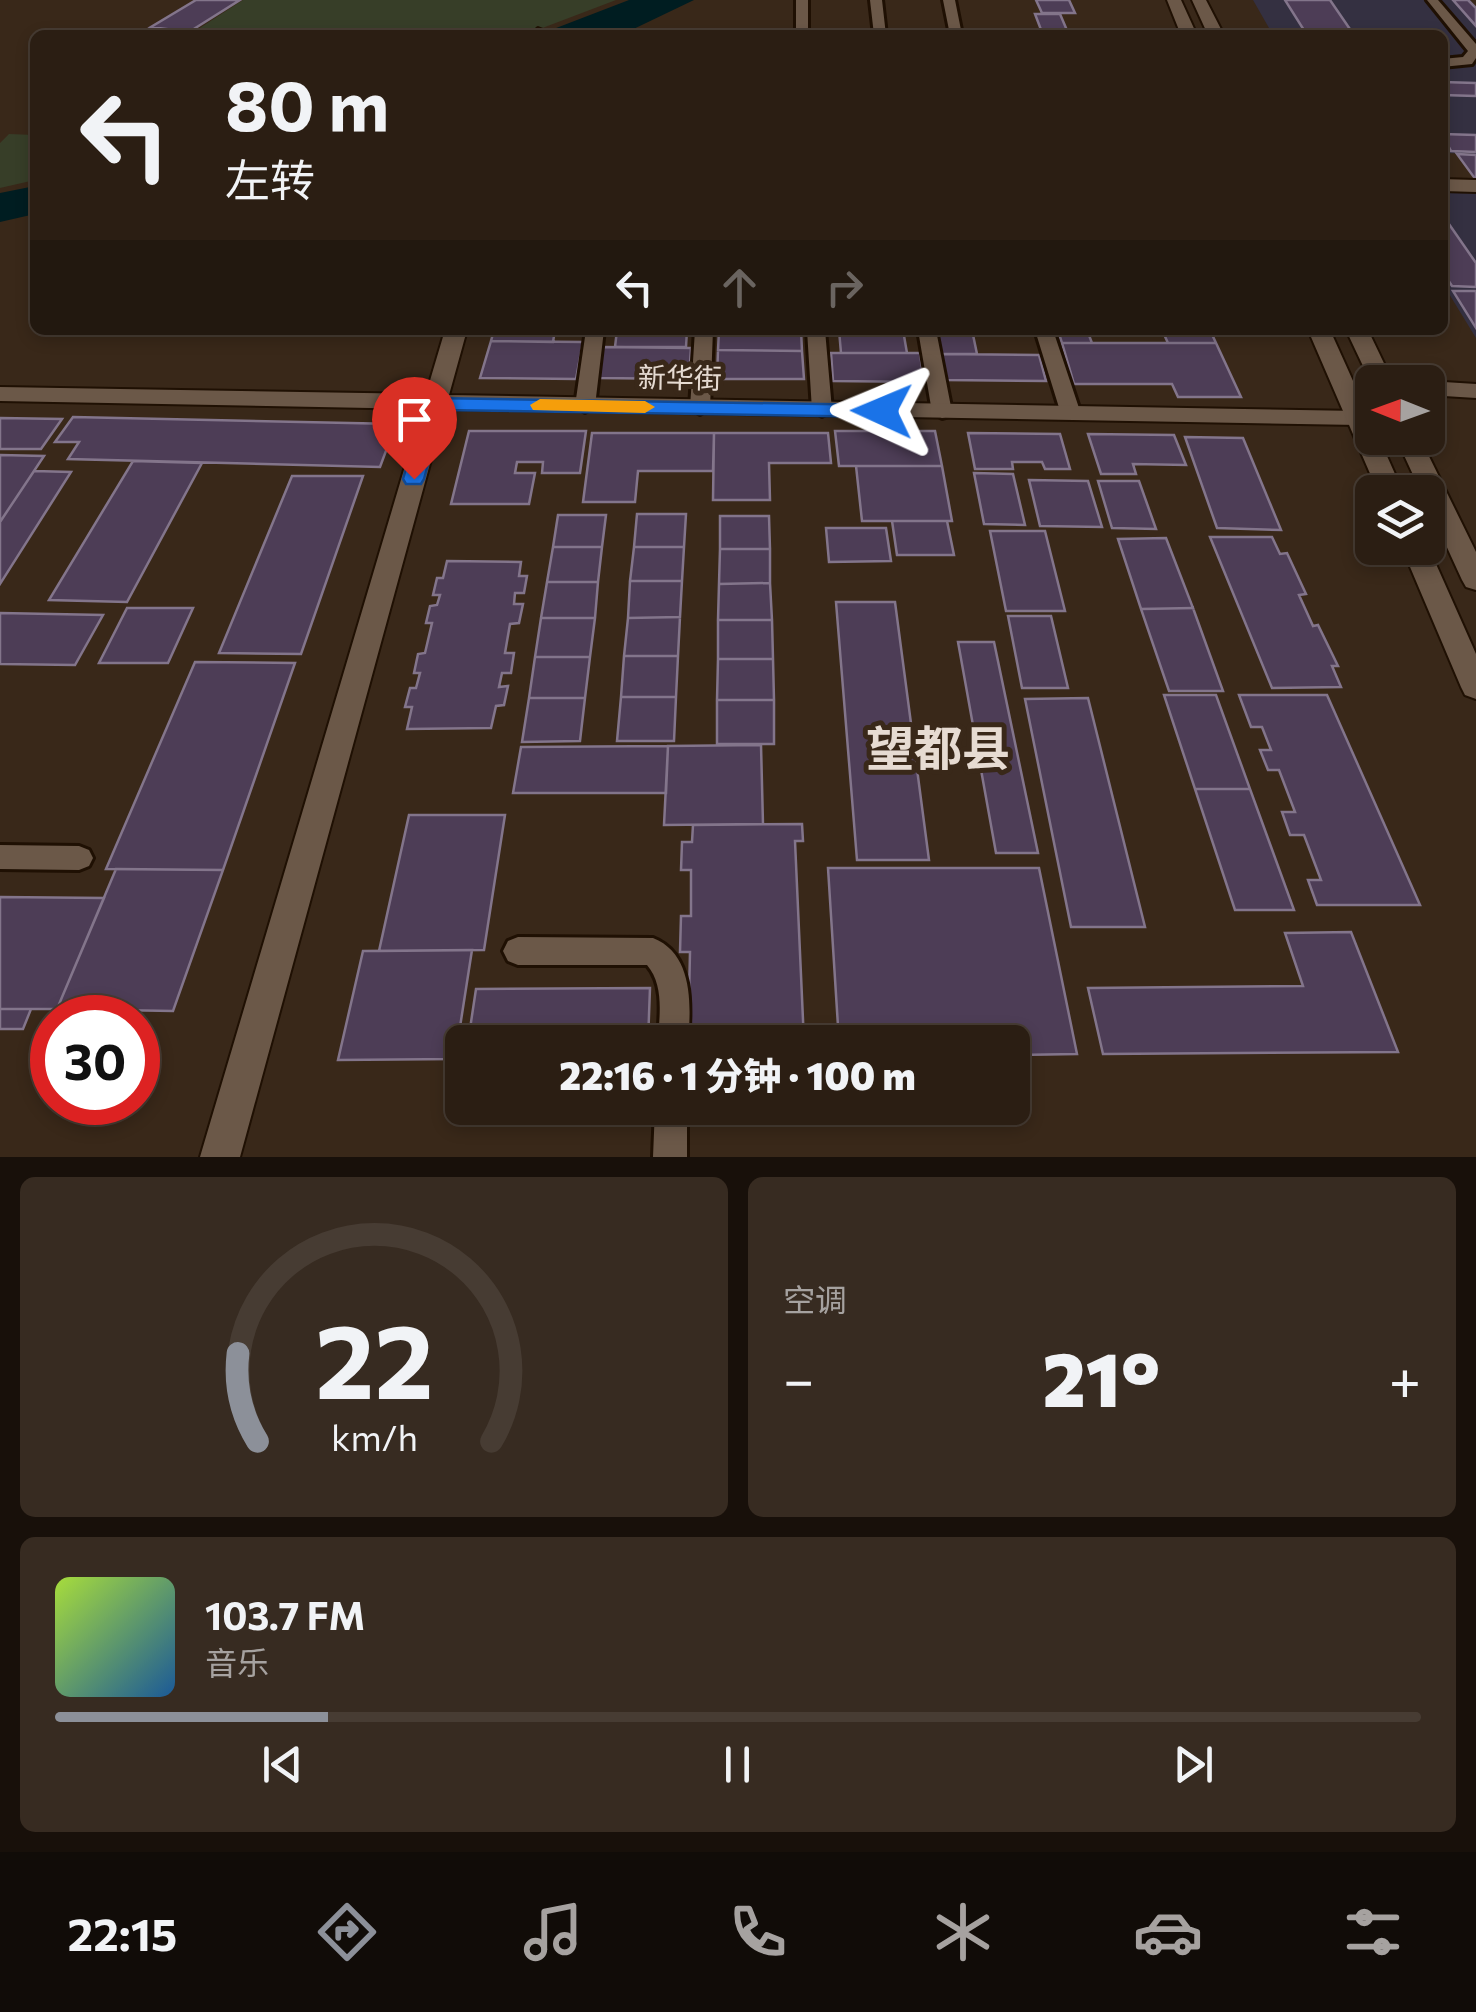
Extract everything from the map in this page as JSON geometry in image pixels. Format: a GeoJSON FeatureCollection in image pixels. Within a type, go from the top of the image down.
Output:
{"type":"FeatureCollection","features":[{"type":"Feature","properties":{"kind":"street"},"geometry":{"type":"LineString","coordinates":[[1174,0],[1188,30]]}},
{"type":"Feature","properties":{"kind":"street"},"geometry":{"type":"LineString","coordinates":[[1199,0],[1214,30]]}},
{"type":"Feature","properties":{"kind":"street"},"geometry":{"type":"LineString","coordinates":[[1448,185],[1476,186]]}},
{"type":"Feature","properties":{"kind":"street"},"geometry":{"type":"LineString","coordinates":[[220,1157],[455,335]]}},
{"type":"Feature","properties":{"kind":"street"},"geometry":{"type":"LineString","coordinates":[[1321,335],[1355,411]]}},
{"type":"Feature","properties":{"kind":"street"},"geometry":{"type":"LineString","coordinates":[[1358,335],[1374,365]]}},
{"type":"Feature","properties":{"kind":"street"},"geometry":{"type":"LineString","coordinates":[[1445,389],[1476,391]]}},
{"type":"Feature","properties":{"kind":"street","name":"新华街"},"geometry":{"type":"LineString","coordinates":[[0,394],[1355,418]]}},
{"type":"Feature","properties":{"kind":"street"},"geometry":{"type":"LineString","coordinates":[[1417,455],[1472,562]]}},
{"type":"Feature","properties":{"kind":"street"},"geometry":{"type":"LineString","coordinates":[[1422,565],[1476,687]]}},
{"type":"Feature","properties":{"kind":"lane"},"geometry":{"type":"LineString","coordinates":[[802,0],[802,30]]}},
{"type":"Feature","properties":{"kind":"lane"},"geometry":{"type":"LineString","coordinates":[[876,0],[879,30]]}},
{"type":"Feature","properties":{"kind":"lane"},"geometry":{"type":"LineString","coordinates":[[949,0],[955,30]]}},
{"type":"Feature","properties":{"kind":"lane"},"geometry":{"type":"LineString","coordinates":[[1432,1],[1475,51],[1467,61],[1448,63]]}},
{"type":"Feature","properties":{"kind":"lane"},"geometry":{"type":"LineString","coordinates":[[585,406],[594,335]]}},
{"type":"Feature","properties":{"kind":"lane"},"geometry":{"type":"LineString","coordinates":[[700,408],[704,335]]}},
{"type":"Feature","properties":{"kind":"lane"},"geometry":{"type":"LineString","coordinates":[[816,335],[822,410]]}},
{"type":"Feature","properties":{"kind":"lane"},"geometry":{"type":"LineString","coordinates":[[928,335],[942,412]]}},
{"type":"Feature","properties":{"kind":"lane"},"geometry":{"type":"LineString","coordinates":[[1046,335],[1071,414]]}},
{"type":"Feature","properties":{"kind":"lane"},"geometry":{"type":"LineString","coordinates":[[0,857],[79,858]]}},
{"type":"Feature","properties":{"kind":"lane"},"geometry":{"type":"LineString","coordinates":[[518,951],[652,952],[668,969],[675,992],[674,1025]]}},
{"type":"Feature","properties":{"kind":"lane"},"geometry":{"type":"LineString","coordinates":[[670,1157],[671,1125]]}},
{"type":"Feature","properties":{"kind":"shaded area"},"geometry":{"type":"Polygon","coordinates":[[[1253,0],[1470,0],[1476,7],[1476,154],[1448,153],[1448,30],[1270,30],[1253,0]]]}},
{"type":"Feature","properties":{"kind":"shaded area"},"geometry":{"type":"Polygon","coordinates":[[[1448,189],[1476,190],[1476,338],[1448,292],[1448,189]]]}},
{"type":"Feature","properties":{"kind":"green space"},"geometry":{"type":"Polygon","coordinates":[[[243,0],[616,0],[537,30],[197,30],[243,0]]]}},
{"type":"Feature","properties":{"kind":"green space"},"geometry":{"type":"Polygon","coordinates":[[[9,134],[30,135],[30,181],[0,188],[0,143],[9,134]]]}},
{"type":"Feature","properties":{"kind":"water"},"geometry":{"type":"Polygon","coordinates":[[[629,0],[694,0],[631,30],[551,30],[629,0]]]}},
{"type":"Feature","properties":{"kind":"water"},"geometry":{"type":"Polygon","coordinates":[[[30,187],[30,215],[0,222],[0,193],[30,187]]]}},
{"type":"Feature","properties":{"kind":"building"},"geometry":{"type":"Polygon","coordinates":[[[196,0],[240,0],[192,30],[151,27],[196,0]]]}},
{"type":"Feature","properties":{"kind":"building"},"geometry":{"type":"Polygon","coordinates":[[[1036,0],[1069,0],[1075,13],[1042,13],[1036,0]]]}},
{"type":"Feature","properties":{"kind":"building"},"geometry":{"type":"Polygon","coordinates":[[[1285,0],[1330,0],[1351,30],[1304,30],[1285,0]]]}},
{"type":"Feature","properties":{"kind":"building"},"geometry":{"type":"Polygon","coordinates":[[[1453,0],[1468,0],[1476,8],[1476,26],[1453,0]]]}},
{"type":"Feature","properties":{"kind":"building"},"geometry":{"type":"Polygon","coordinates":[[[1035,14],[1060,14],[1067,30],[1041,30],[1035,14]]]}},
{"type":"Feature","properties":{"kind":"building"},"geometry":{"type":"Polygon","coordinates":[[[1448,82],[1476,83],[1476,96],[1448,95],[1448,82]]]}},
{"type":"Feature","properties":{"kind":"building"},"geometry":{"type":"Polygon","coordinates":[[[1448,134],[1476,135],[1476,152],[1451,151],[1448,134]]]}},
{"type":"Feature","properties":{"kind":"building"},"geometry":{"type":"Polygon","coordinates":[[[1457,154],[1476,155],[1476,180],[1457,154]]]}},
{"type":"Feature","properties":{"kind":"building"},"geometry":{"type":"Polygon","coordinates":[[[1448,223],[1476,263],[1476,287],[1452,286],[1448,280],[1448,223]]]}},
{"type":"Feature","properties":{"kind":"building"},"geometry":{"type":"Polygon","coordinates":[[[1453,291],[1476,291],[1476,328],[1453,291]]]}},
{"type":"Feature","properties":{"kind":"building"},"geometry":{"type":"Polygon","coordinates":[[[493,335],[554,335],[553,342],[491,341],[493,335]]]}},
{"type":"Feature","properties":{"kind":"building"},"geometry":{"type":"Polygon","coordinates":[[[616,335],[687,335],[686,347],[615,347],[616,335]]]}},
{"type":"Feature","properties":{"kind":"building"},"geometry":{"type":"Polygon","coordinates":[[[719,335],[801,335],[802,351],[718,350],[719,335]]]}},
{"type":"Feature","properties":{"kind":"building"},"geometry":{"type":"Polygon","coordinates":[[[839,335],[904,335],[907,353],[841,353],[839,335]]]}},
{"type":"Feature","properties":{"kind":"building"},"geometry":{"type":"Polygon","coordinates":[[[937,335],[973,335],[977,354],[940,354],[937,335]]]}},
{"type":"Feature","properties":{"kind":"building"},"geometry":{"type":"Polygon","coordinates":[[[1060,335],[1089,335],[1092,343],[1062,343],[1060,335]]]}},
{"type":"Feature","properties":{"kind":"building"},"geometry":{"type":"Polygon","coordinates":[[[1164,335],[1212,335],[1216,343],[1168,343],[1164,335]]]}},
{"type":"Feature","properties":{"kind":"building"},"geometry":{"type":"Polygon","coordinates":[[[491,341],[583,342],[576,379],[480,378],[491,341]]]}},
{"type":"Feature","properties":{"kind":"building"},"geometry":{"type":"Polygon","coordinates":[[[1062,343],[1216,343],[1241,397],[1178,397],[1172,384],[1074,384],[1062,343]]]}},
{"type":"Feature","properties":{"kind":"building"},"geometry":{"type":"Polygon","coordinates":[[[603,347],[691,348],[689,379],[598,378],[603,347]]]}},
{"type":"Feature","properties":{"kind":"building"},"geometry":{"type":"Polygon","coordinates":[[[718,350],[802,351],[804,379],[717,379],[718,350]]]}},
{"type":"Feature","properties":{"kind":"building"},"geometry":{"type":"Polygon","coordinates":[[[831,353],[920,353],[924,382],[833,381],[831,353]]]}},
{"type":"Feature","properties":{"kind":"building"},"geometry":{"type":"Polygon","coordinates":[[[940,354],[1039,355],[1046,381],[945,380],[940,354]]]}},
{"type":"Feature","properties":{"kind":"building"},"geometry":{"type":"Polygon","coordinates":[[[73,417],[396,424],[380,467],[68,459],[79,442],[55,442],[73,417]]]}},
{"type":"Feature","properties":{"kind":"building"},"geometry":{"type":"Polygon","coordinates":[[[0,418],[62,419],[41,449],[0,449],[0,418]]]}},
{"type":"Feature","properties":{"kind":"building"},"geometry":{"type":"Polygon","coordinates":[[[469,431],[586,431],[580,473],[542,473],[543,462],[517,462],[515,473],[535,473],[529,504],[451,504],[469,431]]]}},
{"type":"Feature","properties":{"kind":"building"},"geometry":{"type":"Polygon","coordinates":[[[835,431],[935,431],[942,466],[839,466],[835,431]]]}},
{"type":"Feature","properties":{"kind":"building"},"geometry":{"type":"Polygon","coordinates":[[[592,433],[714,433],[713,471],[638,471],[635,502],[583,502],[592,433]]]}},
{"type":"Feature","properties":{"kind":"building"},"geometry":{"type":"Polygon","coordinates":[[[714,433],[828,433],[831,463],[769,463],[770,500],[713,500],[714,433]]]}},
{"type":"Feature","properties":{"kind":"building"},"geometry":{"type":"Polygon","coordinates":[[[968,433],[1060,434],[1070,469],[1045,469],[1042,462],[1012,462],[1013,469],[975,469],[968,433]]]}},
{"type":"Feature","properties":{"kind":"building"},"geometry":{"type":"Polygon","coordinates":[[[1088,434],[1174,435],[1186,465],[1133,464],[1136,474],[1101,474],[1088,434]]]}},
{"type":"Feature","properties":{"kind":"building"},"geometry":{"type":"Polygon","coordinates":[[[1185,437],[1243,438],[1281,530],[1217,528],[1185,437]]]}},
{"type":"Feature","properties":{"kind":"building"},"geometry":{"type":"Polygon","coordinates":[[[0,455],[44,456],[0,522],[0,455]]]}},
{"type":"Feature","properties":{"kind":"building"},"geometry":{"type":"Polygon","coordinates":[[[133,461],[202,463],[127,602],[49,600],[133,461]]]}},
{"type":"Feature","properties":{"kind":"building"},"geometry":{"type":"Polygon","coordinates":[[[856,466],[942,466],[952,521],[862,521],[856,466]]]}},
{"type":"Feature","properties":{"kind":"building"},"geometry":{"type":"Polygon","coordinates":[[[34,471],[71,472],[0,584],[0,522],[34,471]]]}},
{"type":"Feature","properties":{"kind":"building"},"geometry":{"type":"Polygon","coordinates":[[[974,473],[1013,474],[1025,525],[984,524],[974,473]]]}},
{"type":"Feature","properties":{"kind":"building"},"geometry":{"type":"Polygon","coordinates":[[[292,476],[363,476],[301,654],[219,653],[292,476]]]}},
{"type":"Feature","properties":{"kind":"building"},"geometry":{"type":"Polygon","coordinates":[[[1029,480],[1088,481],[1102,527],[1040,526],[1029,480]]]}},
{"type":"Feature","properties":{"kind":"building"},"geometry":{"type":"Polygon","coordinates":[[[1098,481],[1139,481],[1156,529],[1112,528],[1098,481]]]}},
{"type":"Feature","properties":{"kind":"building"},"geometry":{"type":"Polygon","coordinates":[[[637,514],[686,514],[684,547],[634,547],[637,514]]]}},
{"type":"Feature","properties":{"kind":"building"},"geometry":{"type":"Polygon","coordinates":[[[558,515],[606,515],[602,547],[553,547],[558,515]]]}},
{"type":"Feature","properties":{"kind":"building"},"geometry":{"type":"Polygon","coordinates":[[[720,516],[769,516],[770,549],[720,549],[720,516]]]}},
{"type":"Feature","properties":{"kind":"building"},"geometry":{"type":"Polygon","coordinates":[[[892,521],[947,521],[954,555],[897,555],[892,521]]]}},
{"type":"Feature","properties":{"kind":"building"},"geometry":{"type":"Polygon","coordinates":[[[826,528],[886,528],[891,561],[829,562],[826,528]]]}},
{"type":"Feature","properties":{"kind":"building"},"geometry":{"type":"Polygon","coordinates":[[[990,531],[1045,531],[1065,611],[1006,611],[990,531]]]}},
{"type":"Feature","properties":{"kind":"building"},"geometry":{"type":"Polygon","coordinates":[[[1210,537],[1272,537],[1280,554],[1287,553],[1306,594],[1299,595],[1338,666],[1332,666],[1341,687],[1272,688],[1210,537]]]}},
{"type":"Feature","properties":{"kind":"building"},"geometry":{"type":"Polygon","coordinates":[[[1166,538],[1193,608],[1141,609],[1118,539],[1166,538]]]}},
{"type":"Feature","properties":{"kind":"building"},"geometry":{"type":"Polygon","coordinates":[[[553,547],[602,547],[598,582],[547,582],[553,547]]]}},
{"type":"Feature","properties":{"kind":"building"},"geometry":{"type":"Polygon","coordinates":[[[634,547],[684,547],[682,581],[630,581],[634,547]]]}},
{"type":"Feature","properties":{"kind":"building"},"geometry":{"type":"Polygon","coordinates":[[[720,549],[770,549],[770,583],[719,584],[720,549]]]}},
{"type":"Feature","properties":{"kind":"building"},"geometry":{"type":"Polygon","coordinates":[[[447,561],[521,562],[519,576],[527,576],[524,593],[515,593],[514,604],[523,604],[519,623],[510,624],[505,653],[514,653],[511,673],[502,673],[499,687],[508,686],[504,705],[496,706],[491,728],[407,729],[412,707],[405,707],[410,688],[416,688],[420,673],[414,673],[418,654],[425,653],[432,623],[426,623],[430,606],[437,605],[440,595],[433,595],[447,561]]]}},
{"type":"Feature","properties":{"kind":"building"},"geometry":{"type":"Polygon","coordinates":[[[630,581],[682,581],[680,617],[628,618],[630,581]]]}},
{"type":"Feature","properties":{"kind":"building"},"geometry":{"type":"Polygon","coordinates":[[[547,582],[598,582],[595,618],[541,618],[547,582]]]}},
{"type":"Feature","properties":{"kind":"building"},"geometry":{"type":"Polygon","coordinates":[[[770,583],[772,620],[718,620],[719,584],[770,583]]]}},
{"type":"Feature","properties":{"kind":"building"},"geometry":{"type":"Polygon","coordinates":[[[836,602],[895,602],[929,860],[857,860],[836,602]]]}},
{"type":"Feature","properties":{"kind":"building"},"geometry":{"type":"Polygon","coordinates":[[[127,608],[193,608],[168,663],[99,663],[127,608]]]}},
{"type":"Feature","properties":{"kind":"building"},"geometry":{"type":"Polygon","coordinates":[[[1193,608],[1223,691],[1169,691],[1141,609],[1193,608]]]}},
{"type":"Feature","properties":{"kind":"building"},"geometry":{"type":"Polygon","coordinates":[[[0,613],[103,615],[75,665],[0,664],[0,613]]]}},
{"type":"Feature","properties":{"kind":"building"},"geometry":{"type":"Polygon","coordinates":[[[1008,616],[1051,616],[1068,688],[1022,688],[1008,616]]]}},
{"type":"Feature","properties":{"kind":"building"},"geometry":{"type":"Polygon","coordinates":[[[680,617],[678,656],[624,656],[628,618],[680,617]]]}},
{"type":"Feature","properties":{"kind":"building"},"geometry":{"type":"Polygon","coordinates":[[[541,618],[595,618],[590,657],[535,657],[541,618]]]}},
{"type":"Feature","properties":{"kind":"building"},"geometry":{"type":"Polygon","coordinates":[[[718,620],[772,620],[773,659],[718,659],[718,620]]]}},
{"type":"Feature","properties":{"kind":"building"},"geometry":{"type":"Polygon","coordinates":[[[958,642],[994,642],[1038,853],[996,853],[958,642]]]}},
{"type":"Feature","properties":{"kind":"building"},"geometry":{"type":"Polygon","coordinates":[[[624,656],[678,656],[676,697],[621,697],[624,656]]]}},
{"type":"Feature","properties":{"kind":"building"},"geometry":{"type":"Polygon","coordinates":[[[535,657],[590,657],[585,698],[529,698],[535,657]]]}},
{"type":"Feature","properties":{"kind":"building"},"geometry":{"type":"Polygon","coordinates":[[[718,659],[773,659],[774,700],[717,700],[718,659]]]}},
{"type":"Feature","properties":{"kind":"building"},"geometry":{"type":"Polygon","coordinates":[[[195,662],[295,663],[223,870],[106,869],[195,662]]]}},
{"type":"Feature","properties":{"kind":"building"},"geometry":{"type":"Polygon","coordinates":[[[1164,695],[1216,695],[1250,789],[1195,789],[1164,695]]]}},
{"type":"Feature","properties":{"kind":"building"},"geometry":{"type":"Polygon","coordinates":[[[1239,695],[1327,695],[1420,905],[1317,905],[1308,880],[1321,880],[1304,835],[1290,835],[1282,812],[1295,812],[1279,770],[1268,770],[1260,750],[1271,750],[1262,727],[1251,727],[1239,695]]]}},
{"type":"Feature","properties":{"kind":"building"},"geometry":{"type":"Polygon","coordinates":[[[621,697],[676,697],[674,741],[617,741],[621,697]]]}},
{"type":"Feature","properties":{"kind":"building"},"geometry":{"type":"Polygon","coordinates":[[[529,698],[585,698],[580,741],[522,742],[529,698]]]}},
{"type":"Feature","properties":{"kind":"building"},"geometry":{"type":"Polygon","coordinates":[[[1088,698],[1145,927],[1071,927],[1025,699],[1088,698]]]}},
{"type":"Feature","properties":{"kind":"building"},"geometry":{"type":"Polygon","coordinates":[[[717,700],[774,700],[774,744],[717,744],[717,700]]]}},
{"type":"Feature","properties":{"kind":"building"},"geometry":{"type":"Polygon","coordinates":[[[761,745],[763,824],[664,825],[668,746],[761,745]]]}},
{"type":"Feature","properties":{"kind":"building"},"geometry":{"type":"Polygon","coordinates":[[[668,746],[666,793],[513,793],[521,747],[668,746]]]}},
{"type":"Feature","properties":{"kind":"building"},"geometry":{"type":"Polygon","coordinates":[[[1195,789],[1250,789],[1294,910],[1235,910],[1195,789]]]}},
{"type":"Feature","properties":{"kind":"building"},"geometry":{"type":"Polygon","coordinates":[[[409,815],[505,815],[484,950],[379,951],[409,815]]]}},
{"type":"Feature","properties":{"kind":"building"},"geometry":{"type":"Polygon","coordinates":[[[802,824],[803,841],[795,841],[803,1025],[688,1025],[690,952],[680,952],[681,916],[691,916],[691,870],[681,870],[682,842],[692,842],[693,825],[802,824]]]}},
{"type":"Feature","properties":{"kind":"building"},"geometry":{"type":"Polygon","coordinates":[[[828,868],[1039,868],[1077,1054],[1030,1055],[1030,1025],[838,1025],[828,868]]]}},
{"type":"Feature","properties":{"kind":"building"},"geometry":{"type":"Polygon","coordinates":[[[116,869],[223,870],[173,1011],[160,1011],[160,995],[63,995],[116,869]]]}},
{"type":"Feature","properties":{"kind":"building"},"geometry":{"type":"Polygon","coordinates":[[[0,897],[104,898],[63,995],[30,995],[30,1009],[0,1009],[0,897]]]}},
{"type":"Feature","properties":{"kind":"building"},"geometry":{"type":"Polygon","coordinates":[[[1351,932],[1398,1052],[1103,1054],[1088,988],[1303,986],[1285,933],[1351,932]]]}},
{"type":"Feature","properties":{"kind":"building"},"geometry":{"type":"Polygon","coordinates":[[[472,950],[460,1025],[445,1025],[445,1059],[338,1060],[363,951],[472,950]]]}},
{"type":"Feature","properties":{"kind":"building"},"geometry":{"type":"Polygon","coordinates":[[[650,988],[649,1025],[471,1025],[476,989],[650,988]]]}},
{"type":"Feature","properties":{"kind":"building"},"geometry":{"type":"Polygon","coordinates":[[[0,1009],[30,1009],[23,1029],[0,1029],[0,1009]]]}},
{"type":"Feature","properties":{"kind":"slow traffic"},"geometry":{"type":"LineString","coordinates":[[540,405],[645,407]]}},
{"type":"Feature","properties":{"kind":"district","name":"望都县"},"geometry":{"type":"Point","coordinates":[938,749]}},
{"type":"Feature","properties":{"kind":"route"},"geometry":{"type":"LineString","coordinates":[[414,479],[435,404],[882,411]]}}]}
